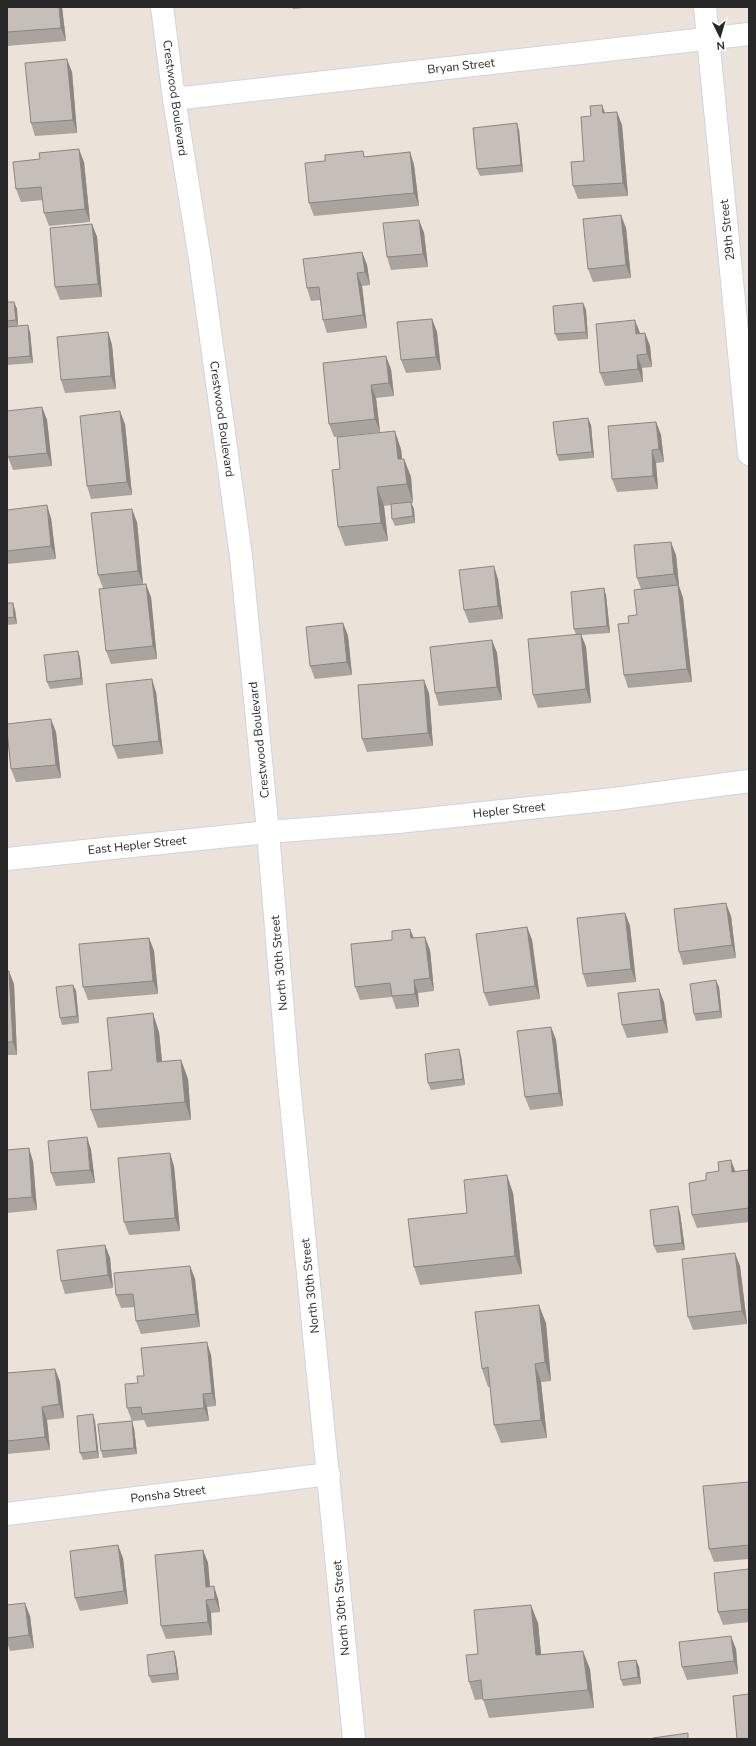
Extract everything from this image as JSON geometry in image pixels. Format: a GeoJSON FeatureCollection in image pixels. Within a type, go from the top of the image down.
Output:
{"type":"FeatureCollection","features":[{"type":"Feature","properties":{"kind":"street","name":"Crestwood Boulevard"},"geometry":{"type":"LineString","coordinates":[[162,7],[174,99],[200,259],[241,556],[268,832]]}},
{"type":"Feature","properties":{"kind":"street","name":"29th Street"},"geometry":{"type":"LineString","coordinates":[[706,7],[749,454]]}},
{"type":"Feature","properties":{"kind":"street","name":"Bryan Street"},"geometry":{"type":"LineString","coordinates":[[174,99],[749,34]]}},
{"type":"Feature","properties":{"kind":"street","name":"Hepler Street"},"geometry":{"type":"LineString","coordinates":[[268,832],[398,822],[529,808],[749,781]]}},
{"type":"Feature","properties":{"kind":"street","name":"East Hepler Street"},"geometry":{"type":"LineString","coordinates":[[7,858],[268,832]]}},
{"type":"Feature","properties":{"kind":"street","name":"North 30th Street"},"geometry":{"type":"LineString","coordinates":[[268,832],[288,1072],[329,1474],[354,1739]]}},
{"type":"Feature","properties":{"kind":"street","name":"Ponsha Street"},"geometry":{"type":"LineString","coordinates":[[7,1514],[329,1474]]}},
{"type":"Feature","properties":{"kind":"building"},"geometry":{"type":"Polygon","coordinates":[[[7,7],[59,7],[61,28],[7,32],[7,7]]]}},
{"type":"Feature","properties":{"kind":"building"},"geometry":{"type":"Polygon","coordinates":[[[67,59],[73,120],[31,123],[25,63],[67,59]]]}},
{"type":"Feature","properties":{"kind":"building"},"geometry":{"type":"Polygon","coordinates":[[[602,105],[603,113],[617,112],[623,183],[573,186],[571,162],[584,161],[581,117],[591,116],[590,106],[602,105]]]}},
{"type":"Feature","properties":{"kind":"building"},"geometry":{"type":"Polygon","coordinates":[[[517,123],[521,165],[477,169],[473,128],[517,123]]]}},
{"type":"Feature","properties":{"kind":"building"},"geometry":{"type":"Polygon","coordinates":[[[79,149],[85,209],[44,213],[41,187],[16,189],[13,162],[40,159],[39,153],[79,149]]]}},
{"type":"Feature","properties":{"kind":"building"},"geometry":{"type":"Polygon","coordinates":[[[363,151],[364,157],[410,152],[414,193],[309,203],[305,163],[325,161],[325,155],[363,151]]]}},
{"type":"Feature","properties":{"kind":"building"},"geometry":{"type":"Polygon","coordinates":[[[621,215],[626,265],[588,269],[583,219],[621,215]]]}},
{"type":"Feature","properties":{"kind":"building"},"geometry":{"type":"Polygon","coordinates":[[[419,220],[423,254],[387,257],[383,223],[419,220]]]}},
{"type":"Feature","properties":{"kind":"building"},"geometry":{"type":"Polygon","coordinates":[[[92,224],[98,284],[55,287],[50,228],[92,224]]]}},
{"type":"Feature","properties":{"kind":"building"},"geometry":{"type":"Polygon","coordinates":[[[362,252],[365,272],[357,273],[363,315],[323,320],[319,287],[307,288],[303,259],[362,252]]]}},
{"type":"Feature","properties":{"kind":"building"},"geometry":{"type":"Polygon","coordinates":[[[7,302],[14,302],[16,320],[7,321],[7,302]]]}},
{"type":"Feature","properties":{"kind":"building"},"geometry":{"type":"Polygon","coordinates":[[[583,303],[586,332],[555,334],[553,306],[583,303]]]}},
{"type":"Feature","properties":{"kind":"building"},"geometry":{"type":"Polygon","coordinates":[[[432,319],[436,357],[401,360],[397,322],[432,319]]]}},
{"type":"Feature","properties":{"kind":"building"},"geometry":{"type":"Polygon","coordinates":[[[635,320],[636,334],[645,333],[647,354],[637,355],[638,369],[600,373],[596,324],[635,320]]]}},
{"type":"Feature","properties":{"kind":"building"},"geometry":{"type":"Polygon","coordinates":[[[28,325],[30,356],[7,358],[7,327],[28,325]]]}},
{"type":"Feature","properties":{"kind":"building"},"geometry":{"type":"Polygon","coordinates":[[[108,332],[111,376],[61,380],[57,337],[108,332]]]}},
{"type":"Feature","properties":{"kind":"building"},"geometry":{"type":"Polygon","coordinates":[[[386,356],[389,383],[371,385],[375,419],[329,424],[323,363],[386,356]]]}},
{"type":"Feature","properties":{"kind":"building"},"geometry":{"type":"Polygon","coordinates":[[[42,407],[47,453],[8,457],[7,411],[42,407]]]}},
{"type":"Feature","properties":{"kind":"building"},"geometry":{"type":"Polygon","coordinates":[[[120,411],[127,482],[87,486],[80,416],[120,411]]]}},
{"type":"Feature","properties":{"kind":"building"},"geometry":{"type":"Polygon","coordinates":[[[588,418],[592,452],[557,455],[553,422],[588,418]]]}},
{"type":"Feature","properties":{"kind":"building"},"geometry":{"type":"Polygon","coordinates":[[[656,422],[659,449],[652,450],[653,476],[612,479],[608,426],[656,422]]]}},
{"type":"Feature","properties":{"kind":"building"},"geometry":{"type":"Polygon","coordinates":[[[395,431],[398,459],[404,459],[407,484],[377,487],[381,523],[338,527],[332,470],[340,469],[337,437],[395,431]]]}},
{"type":"Feature","properties":{"kind":"building"},"geometry":{"type":"Polygon","coordinates":[[[411,502],[413,516],[392,519],[391,504],[411,502]]]}},
{"type":"Feature","properties":{"kind":"building"},"geometry":{"type":"Polygon","coordinates":[[[47,505],[51,546],[7,551],[7,510],[47,505]]]}},
{"type":"Feature","properties":{"kind":"building"},"geometry":{"type":"Polygon","coordinates":[[[132,509],[138,571],[98,575],[91,513],[132,509]]]}},
{"type":"Feature","properties":{"kind":"building"},"geometry":{"type":"Polygon","coordinates":[[[671,542],[674,574],[637,578],[634,545],[671,542]]]}},
{"type":"Feature","properties":{"kind":"building"},"geometry":{"type":"Polygon","coordinates":[[[494,566],[498,606],[464,610],[459,570],[494,566]]]}},
{"type":"Feature","properties":{"kind":"building"},"geometry":{"type":"Polygon","coordinates":[[[146,584],[153,646],[106,651],[99,589],[146,584]]]}},
{"type":"Feature","properties":{"kind":"building"},"geometry":{"type":"Polygon","coordinates":[[[678,585],[687,669],[624,675],[618,624],[629,623],[628,616],[637,615],[634,590],[678,585]]]}},
{"type":"Feature","properties":{"kind":"building"},"geometry":{"type":"Polygon","coordinates":[[[604,588],[607,626],[574,629],[571,592],[604,588]]]}},
{"type":"Feature","properties":{"kind":"building"},"geometry":{"type":"Polygon","coordinates":[[[7,603],[13,603],[14,617],[7,618],[7,603]]]}},
{"type":"Feature","properties":{"kind":"building"},"geometry":{"type":"Polygon","coordinates":[[[343,623],[347,662],[310,666],[306,627],[343,623]]]}},
{"type":"Feature","properties":{"kind":"building"},"geometry":{"type":"Polygon","coordinates":[[[581,634],[586,689],[533,695],[528,639],[581,634]]]}},
{"type":"Feature","properties":{"kind":"building"},"geometry":{"type":"Polygon","coordinates":[[[492,640],[497,687],[435,693],[430,647],[492,640]]]}},
{"type":"Feature","properties":{"kind":"building"},"geometry":{"type":"Polygon","coordinates":[[[78,651],[81,678],[47,682],[44,655],[78,651]]]}},
{"type":"Feature","properties":{"kind":"building"},"geometry":{"type":"Polygon","coordinates":[[[152,679],[159,741],[113,746],[106,684],[152,679]]]}},
{"type":"Feature","properties":{"kind":"building"},"geometry":{"type":"Polygon","coordinates":[[[424,680],[428,733],[362,739],[358,685],[424,680]]]}},
{"type":"Feature","properties":{"kind":"building"},"geometry":{"type":"Polygon","coordinates":[[[51,719],[56,765],[11,769],[7,724],[51,719]]]}},
{"type":"Feature","properties":{"kind":"building"},"geometry":{"type":"Polygon","coordinates":[[[726,903],[732,945],[679,952],[674,909],[726,903]]]}},
{"type":"Feature","properties":{"kind":"building"},"geometry":{"type":"Polygon","coordinates":[[[625,913],[631,969],[583,974],[577,918],[625,913]]]}},
{"type":"Feature","properties":{"kind":"building"},"geometry":{"type":"Polygon","coordinates":[[[527,927],[535,986],[484,993],[476,934],[527,927]]]}},
{"type":"Feature","properties":{"kind":"building"},"geometry":{"type":"Polygon","coordinates":[[[410,929],[411,938],[425,937],[430,978],[414,980],[415,994],[392,996],[390,983],[355,987],[351,944],[392,940],[392,931],[410,929]]]}},
{"type":"Feature","properties":{"kind":"building"},"geometry":{"type":"Polygon","coordinates":[[[149,938],[153,981],[83,987],[79,944],[149,938]]]}},
{"type":"Feature","properties":{"kind":"building"},"geometry":{"type":"Polygon","coordinates":[[[7,971],[9,971],[13,1042],[7,1042],[7,971]]]}},
{"type":"Feature","properties":{"kind":"building"},"geometry":{"type":"Polygon","coordinates":[[[716,980],[720,1011],[694,1014],[690,984],[716,980]]]}},
{"type":"Feature","properties":{"kind":"building"},"geometry":{"type":"Polygon","coordinates":[[[73,985],[77,1016],[60,1018],[56,987],[73,985]]]}},
{"type":"Feature","properties":{"kind":"building"},"geometry":{"type":"Polygon","coordinates":[[[659,989],[663,1020],[622,1025],[618,993],[659,989]]]}},
{"type":"Feature","properties":{"kind":"building"},"geometry":{"type":"Polygon","coordinates":[[[153,1013],[157,1062],[181,1060],[185,1102],[91,1110],[88,1072],[112,1070],[107,1018],[153,1013]]]}},
{"type":"Feature","properties":{"kind":"building"},"geometry":{"type":"Polygon","coordinates":[[[551,1027],[559,1093],[525,1097],[517,1031],[551,1027]]]}},
{"type":"Feature","properties":{"kind":"building"},"geometry":{"type":"Polygon","coordinates":[[[459,1049],[463,1079],[428,1083],[425,1054],[459,1049]]]}},
{"type":"Feature","properties":{"kind":"building"},"geometry":{"type":"Polygon","coordinates":[[[87,1137],[90,1170],[51,1173],[48,1141],[87,1137]]]}},
{"type":"Feature","properties":{"kind":"building"},"geometry":{"type":"Polygon","coordinates":[[[29,1148],[32,1197],[7,1199],[7,1150],[29,1148]]]}},
{"type":"Feature","properties":{"kind":"building"},"geometry":{"type":"Polygon","coordinates":[[[170,1153],[175,1218],[124,1222],[118,1158],[170,1153]]]}},
{"type":"Feature","properties":{"kind":"building"},"geometry":{"type":"Polygon","coordinates":[[[731,1160],[732,1172],[748,1170],[749,1208],[692,1215],[689,1183],[706,1180],[706,1173],[719,1171],[718,1162],[731,1160]]]}},
{"type":"Feature","properties":{"kind":"building"},"geometry":{"type":"Polygon","coordinates":[[[507,1175],[515,1256],[414,1267],[408,1219],[467,1213],[464,1180],[507,1175]]]}},
{"type":"Feature","properties":{"kind":"building"},"geometry":{"type":"Polygon","coordinates":[[[678,1206],[682,1243],[654,1246],[650,1210],[678,1206]]]}},
{"type":"Feature","properties":{"kind":"building"},"geometry":{"type":"Polygon","coordinates":[[[105,1245],[108,1275],[61,1281],[57,1250],[105,1245]]]}},
{"type":"Feature","properties":{"kind":"building"},"geometry":{"type":"Polygon","coordinates":[[[735,1253],[742,1311],[688,1317],[682,1259],[735,1253]]]}},
{"type":"Feature","properties":{"kind":"building"},"geometry":{"type":"Polygon","coordinates":[[[190,1266],[196,1314],[136,1321],[133,1294],[116,1295],[114,1273],[190,1266]]]}},
{"type":"Feature","properties":{"kind":"building"},"geometry":{"type":"Polygon","coordinates":[[[539,1305],[545,1362],[535,1364],[541,1420],[494,1425],[488,1367],[482,1369],[475,1312],[539,1305]]]}},
{"type":"Feature","properties":{"kind":"building"},"geometry":{"type":"Polygon","coordinates":[[[207,1342],[212,1393],[203,1394],[204,1408],[142,1414],[141,1407],[127,1408],[125,1384],[138,1383],[137,1376],[144,1376],[141,1348],[207,1342]]]}},
{"type":"Feature","properties":{"kind":"building"},"geometry":{"type":"Polygon","coordinates":[[[55,1369],[59,1404],[42,1407],[45,1437],[7,1441],[7,1373],[55,1369]]]}},
{"type":"Feature","properties":{"kind":"building"},"geometry":{"type":"Polygon","coordinates":[[[93,1414],[97,1451],[80,1453],[77,1416],[93,1414]]]}},
{"type":"Feature","properties":{"kind":"building"},"geometry":{"type":"Polygon","coordinates":[[[132,1421],[134,1448],[101,1451],[98,1424],[132,1421]]]}},
{"type":"Feature","properties":{"kind":"building"},"geometry":{"type":"Polygon","coordinates":[[[749,1482],[749,1545],[709,1549],[703,1486],[749,1482]]]}},
{"type":"Feature","properties":{"kind":"building"},"geometry":{"type":"Polygon","coordinates":[[[118,1545],[124,1591],[75,1598],[70,1551],[118,1545]]]}},
{"type":"Feature","properties":{"kind":"building"},"geometry":{"type":"Polygon","coordinates":[[[203,1550],[206,1587],[214,1586],[215,1599],[206,1600],[208,1622],[161,1626],[155,1555],[203,1550]]]}},
{"type":"Feature","properties":{"kind":"building"},"geometry":{"type":"Polygon","coordinates":[[[749,1569],[749,1609],[718,1612],[714,1573],[749,1569]]]}},
{"type":"Feature","properties":{"kind":"building"},"geometry":{"type":"Polygon","coordinates":[[[25,1603],[29,1635],[7,1638],[7,1605],[25,1603]]]}},
{"type":"Feature","properties":{"kind":"building"},"geometry":{"type":"Polygon","coordinates":[[[531,1605],[536,1655],[583,1651],[588,1690],[483,1700],[481,1680],[469,1682],[466,1655],[478,1654],[474,1610],[531,1605]]]}},
{"type":"Feature","properties":{"kind":"building"},"geometry":{"type":"Polygon","coordinates":[[[731,1636],[734,1661],[682,1667],[679,1642],[731,1636]]]}},
{"type":"Feature","properties":{"kind":"building"},"geometry":{"type":"Polygon","coordinates":[[[174,1651],[177,1673],[149,1676],[147,1655],[174,1651]]]}},
{"type":"Feature","properties":{"kind":"building"},"geometry":{"type":"Polygon","coordinates":[[[636,1660],[638,1677],[621,1680],[618,1662],[636,1660]]]}},
{"type":"Feature","properties":{"kind":"building"},"geometry":{"type":"Polygon","coordinates":[[[749,1694],[749,1739],[737,1739],[733,1696],[749,1694]]]}},
{"type":"Feature","properties":{"kind":"building"},"geometry":{"type":"Polygon","coordinates":[[[688,1733],[688,1739],[653,1739],[653,1738],[688,1733]]]}}]}
